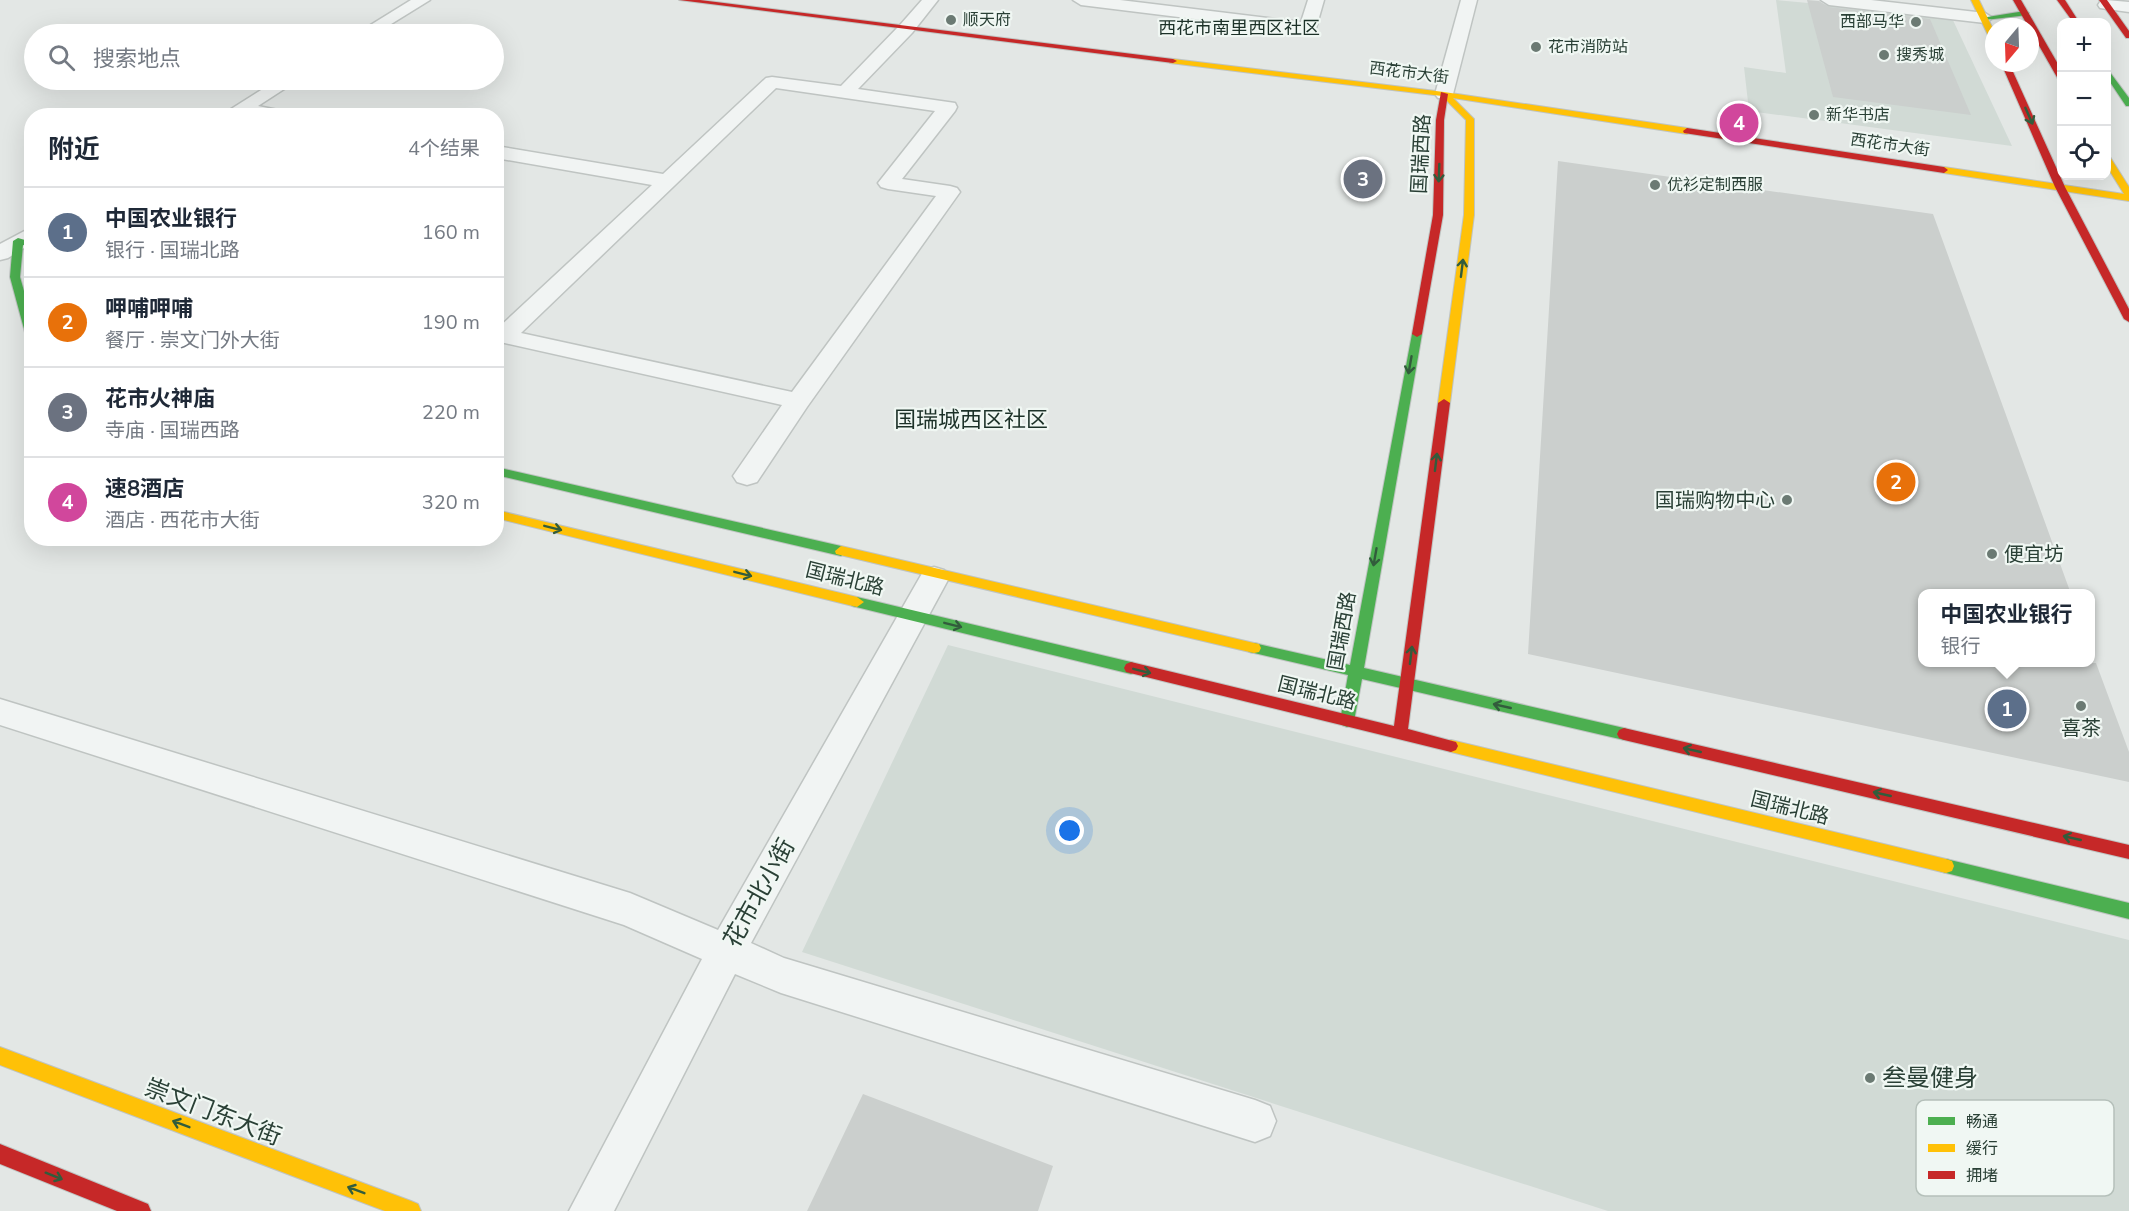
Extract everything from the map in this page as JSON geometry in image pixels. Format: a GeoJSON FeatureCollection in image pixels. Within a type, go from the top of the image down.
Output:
{"type":"FeatureCollection","features":[{"type":"Feature","properties":{"kind":"street"},"geometry":{"type":"LineString","coordinates":[[381,24],[422,0]]}},
{"type":"Feature","properties":{"kind":"street","name":"西花市大街"},"geometry":{"type":"LineString","coordinates":[[683,0],[1444,94],[2129,197]]}},
{"type":"Feature","properties":{"kind":"street"},"geometry":{"type":"LineString","coordinates":[[845,92],[906,29],[930,0]]}},
{"type":"Feature","properties":{"kind":"street"},"geometry":{"type":"LineString","coordinates":[[1081,0],[1308,28],[1316,0]]}},
{"type":"Feature","properties":{"kind":"street"},"geometry":{"type":"LineString","coordinates":[[1444,94],[1469,0]]}},
{"type":"Feature","properties":{"kind":"street"},"geometry":{"type":"LineString","coordinates":[[1829,0],[1985,18],[2025,13]]}},
{"type":"Feature","properties":{"kind":"street"},"geometry":{"type":"LineString","coordinates":[[1975,0],[1985,18]]}},
{"type":"Feature","properties":{"kind":"street"},"geometry":{"type":"LineString","coordinates":[[2017,0],[2057,72]]}},
{"type":"Feature","properties":{"kind":"street"},"geometry":{"type":"LineString","coordinates":[[2061,0],[2073,18]]}},
{"type":"Feature","properties":{"kind":"street"},"geometry":{"type":"LineString","coordinates":[[2105,2],[2129,7]]}},
{"type":"Feature","properties":{"kind":"street"},"geometry":{"type":"LineString","coordinates":[[2105,2],[2129,36]]}},
{"type":"Feature","properties":{"kind":"street"},"geometry":{"type":"LineString","coordinates":[[2009,72],[2060,187],[2129,319]]}},
{"type":"Feature","properties":{"kind":"street"},"geometry":{"type":"LineString","coordinates":[[2108,72],[2129,104]]}},
{"type":"Feature","properties":{"kind":"street"},"geometry":{"type":"LineString","coordinates":[[504,336],[772,82],[948,107],[888,183],[950,192],[798,401],[747,476]]}},
{"type":"Feature","properties":{"kind":"street"},"geometry":{"type":"LineString","coordinates":[[242,108],[272,90]]}},
{"type":"Feature","properties":{"kind":"street","name":"国瑞西路"},"geometry":{"type":"LineString","coordinates":[[1347,721],[1438,215],[1440,120],[1444,94]]}},
{"type":"Feature","properties":{"kind":"street","name":"国瑞西路"},"geometry":{"type":"LineString","coordinates":[[1400,734],[1469,215],[1470,119],[1444,94]]}},
{"type":"Feature","properties":{"kind":"street"},"geometry":{"type":"LineString","coordinates":[[504,153],[668,181]]}},
{"type":"Feature","properties":{"kind":"street"},"geometry":{"type":"LineString","coordinates":[[2111,166],[2129,197]]}},
{"type":"Feature","properties":{"kind":"street"},"geometry":{"type":"LineString","coordinates":[[0,253],[20,239]]}},
{"type":"Feature","properties":{"kind":"street"},"geometry":{"type":"LineString","coordinates":[[20,239],[15,277],[24,310]]}},
{"type":"Feature","properties":{"kind":"street"},"geometry":{"type":"LineString","coordinates":[[504,341],[798,401]]}},
{"type":"Feature","properties":{"kind":"street","name":"国瑞北路"},"geometry":{"type":"LineString","coordinates":[[504,473],[2129,852]]}},
{"type":"Feature","properties":{"kind":"street","name":"国瑞北路"},"geometry":{"type":"LineString","coordinates":[[504,516],[2129,911]]}},
{"type":"Feature","properties":{"kind":"street","name":"花市北小街"},"geometry":{"type":"LineString","coordinates":[[591,1211],[727,950],[934,578]]}},
{"type":"Feature","properties":{"kind":"street"},"geometry":{"type":"LineString","coordinates":[[0,712],[630,909],[781,975],[1255,1121]]}},
{"type":"Feature","properties":{"kind":"street","name":"崇文门东大街"},"geometry":{"type":"LineString","coordinates":[[0,1056],[411,1211]]}},
{"type":"Feature","properties":{"kind":"street"},"geometry":{"type":"LineString","coordinates":[[0,1154],[141,1211]]}},
{"type":"Feature","properties":{"kind":"shaded area","name":"搜秀城"},"geometry":{"type":"Polygon","coordinates":[[[1776,0],[1951,16],[2012,146],[1749,111],[1744,67],[1786,73],[1776,0]]]}},
{"type":"Feature","properties":{"kind":"shaded area"},"geometry":{"type":"Polygon","coordinates":[[[948,645],[2129,940],[2129,1211],[1608,1211],[802,952],[948,645]]]}},
{"type":"Feature","properties":{"kind":"building","name":"搜秀城"},"geometry":{"type":"Polygon","coordinates":[[[1807,0],[1819,1],[1829,7],[1930,19],[1971,115],[1833,97],[1807,0]]]}},
{"type":"Feature","properties":{"kind":"building","name":"国瑞购物中心"},"geometry":{"type":"Polygon","coordinates":[[[1558,161],[1933,214],[2069,589],[1918,589],[1918,667],[2095,667],[2096,663],[2129,752],[2129,782],[1528,654],[1558,161]]]}},
{"type":"Feature","properties":{"kind":"building"},"geometry":{"type":"Polygon","coordinates":[[[863,1094],[1053,1166],[1038,1211],[807,1211],[863,1094]]]}},
{"type":"Feature","properties":{"kind":"traffic: fast"},"geometry":{"type":"LineString","coordinates":[[1985,18],[2025,13]]}},
{"type":"Feature","properties":{"kind":"traffic: fast"},"geometry":{"type":"LineString","coordinates":[[2108,72],[2129,104]]}},
{"type":"Feature","properties":{"kind":"traffic: fast"},"geometry":{"type":"LineString","coordinates":[[24,243],[18,241],[15,277],[24,310]]}},
{"type":"Feature","properties":{"kind":"traffic: fast"},"geometry":{"type":"LineString","coordinates":[[1347,721],[1417,334]]}},
{"type":"Feature","properties":{"kind":"traffic: fast"},"geometry":{"type":"LineString","coordinates":[[504,473],[841,551]]}},
{"type":"Feature","properties":{"kind":"traffic: fast"},"geometry":{"type":"LineString","coordinates":[[857,602],[1131,668]]}},
{"type":"Feature","properties":{"kind":"traffic: fast"},"geometry":{"type":"LineString","coordinates":[[1254,648],[1624,734]]}},
{"type":"Feature","properties":{"kind":"traffic: fast"},"geometry":{"type":"LineString","coordinates":[[1946,866],[2129,911]]}},
{"type":"Feature","properties":{"kind":"traffic: slow"},"geometry":{"type":"LineString","coordinates":[[1975,0],[1985,21]]}},
{"type":"Feature","properties":{"kind":"traffic: slow"},"geometry":{"type":"LineString","coordinates":[[1173,61],[1444,94],[1687,131]]}},
{"type":"Feature","properties":{"kind":"traffic: slow"},"geometry":{"type":"LineString","coordinates":[[1444,94],[1470,119],[1469,215],[1444,403]]}},
{"type":"Feature","properties":{"kind":"traffic: slow"},"geometry":{"type":"LineString","coordinates":[[2111,165],[2129,195]]}},
{"type":"Feature","properties":{"kind":"traffic: slow"},"geometry":{"type":"LineString","coordinates":[[1944,170],[2129,198]]}},
{"type":"Feature","properties":{"kind":"traffic: slow"},"geometry":{"type":"LineString","coordinates":[[504,516],[857,602]]}},
{"type":"Feature","properties":{"kind":"traffic: slow"},"geometry":{"type":"LineString","coordinates":[[841,551],[1254,648]]}},
{"type":"Feature","properties":{"kind":"traffic: slow"},"geometry":{"type":"LineString","coordinates":[[1451,746],[1946,866]]}},
{"type":"Feature","properties":{"kind":"traffic: slow"},"geometry":{"type":"LineString","coordinates":[[0,1056],[411,1211]]}},
{"type":"Feature","properties":{"kind":"traffic: jam"},"geometry":{"type":"LineString","coordinates":[[683,0],[1173,61]]}},
{"type":"Feature","properties":{"kind":"traffic: jam"},"geometry":{"type":"LineString","coordinates":[[2017,0],[2058,72]]}},
{"type":"Feature","properties":{"kind":"traffic: jam"},"geometry":{"type":"LineString","coordinates":[[2061,0],[2073,18]]}},
{"type":"Feature","properties":{"kind":"traffic: jam"},"geometry":{"type":"LineString","coordinates":[[2103,0],[2129,36]]}},
{"type":"Feature","properties":{"kind":"traffic: jam"},"geometry":{"type":"LineString","coordinates":[[2009,72],[2060,187],[2129,319]]}},
{"type":"Feature","properties":{"kind":"traffic: jam"},"geometry":{"type":"LineString","coordinates":[[1417,334],[1438,215],[1440,120],[1444,94]]}},
{"type":"Feature","properties":{"kind":"traffic: jam"},"geometry":{"type":"LineString","coordinates":[[1687,131],[1944,170]]}},
{"type":"Feature","properties":{"kind":"traffic: jam"},"geometry":{"type":"LineString","coordinates":[[1400,734],[1444,403]]}},
{"type":"Feature","properties":{"kind":"traffic: jam"},"geometry":{"type":"LineString","coordinates":[[1131,668],[1451,746]]}},
{"type":"Feature","properties":{"kind":"traffic: jam"},"geometry":{"type":"LineString","coordinates":[[1624,734],[2129,852]]}},
{"type":"Feature","properties":{"kind":"traffic: jam"},"geometry":{"type":"LineString","coordinates":[[0,1154],[141,1211]]}},
{"type":"Feature","properties":{"kind":"place","name":"顺天府"},"geometry":{"type":"Point","coordinates":[951,20]}},
{"type":"Feature","properties":{"kind":"place","name":"西部马华"},"geometry":{"type":"Point","coordinates":[1916,22]}},
{"type":"Feature","properties":{"kind":"place","name":"花市消防站"},"geometry":{"type":"Point","coordinates":[1536,47]}},
{"type":"Feature","properties":{"kind":"place","name":"搜秀城"},"geometry":{"type":"Point","coordinates":[1884,55]}},
{"type":"Feature","properties":{"kind":"place","name":"新华书店"},"geometry":{"type":"Point","coordinates":[1814,115]}},
{"type":"Feature","properties":{"kind":"place","name":"速8酒店"},"geometry":{"type":"Point","coordinates":[1739,123]}},
{"type":"Feature","properties":{"kind":"place","name":"花市火神庙"},"geometry":{"type":"Point","coordinates":[1363,179]}},
{"type":"Feature","properties":{"kind":"place","name":"优衫定制西服"},"geometry":{"type":"Point","coordinates":[1655,185]}},
{"type":"Feature","properties":{"kind":"place","name":"呷哺呷哺"},"geometry":{"type":"Point","coordinates":[1896,482]}},
{"type":"Feature","properties":{"kind":"place","name":"国瑞购物中心"},"geometry":{"type":"Point","coordinates":[1787,500]}},
{"type":"Feature","properties":{"kind":"place","name":"便宜坊"},"geometry":{"type":"Point","coordinates":[1992,554]}},
{"type":"Feature","properties":{"kind":"place","name":"喜茶"},"geometry":{"type":"Point","coordinates":[2081,706]}},
{"type":"Feature","properties":{"kind":"place","name":"中国农业银行"},"geometry":{"type":"Point","coordinates":[2007,709]}},
{"type":"Feature","properties":{"kind":"place","name":"叁曼健身"},"geometry":{"type":"Point","coordinates":[1870,1078]}},
{"type":"Feature","properties":{"kind":"district","name":"西花市南里西区社区"},"geometry":{"type":"Point","coordinates":[1239,28]}},
{"type":"Feature","properties":{"kind":"district","name":"国瑞城西区社区"},"geometry":{"type":"Point","coordinates":[971,420]}}]}
